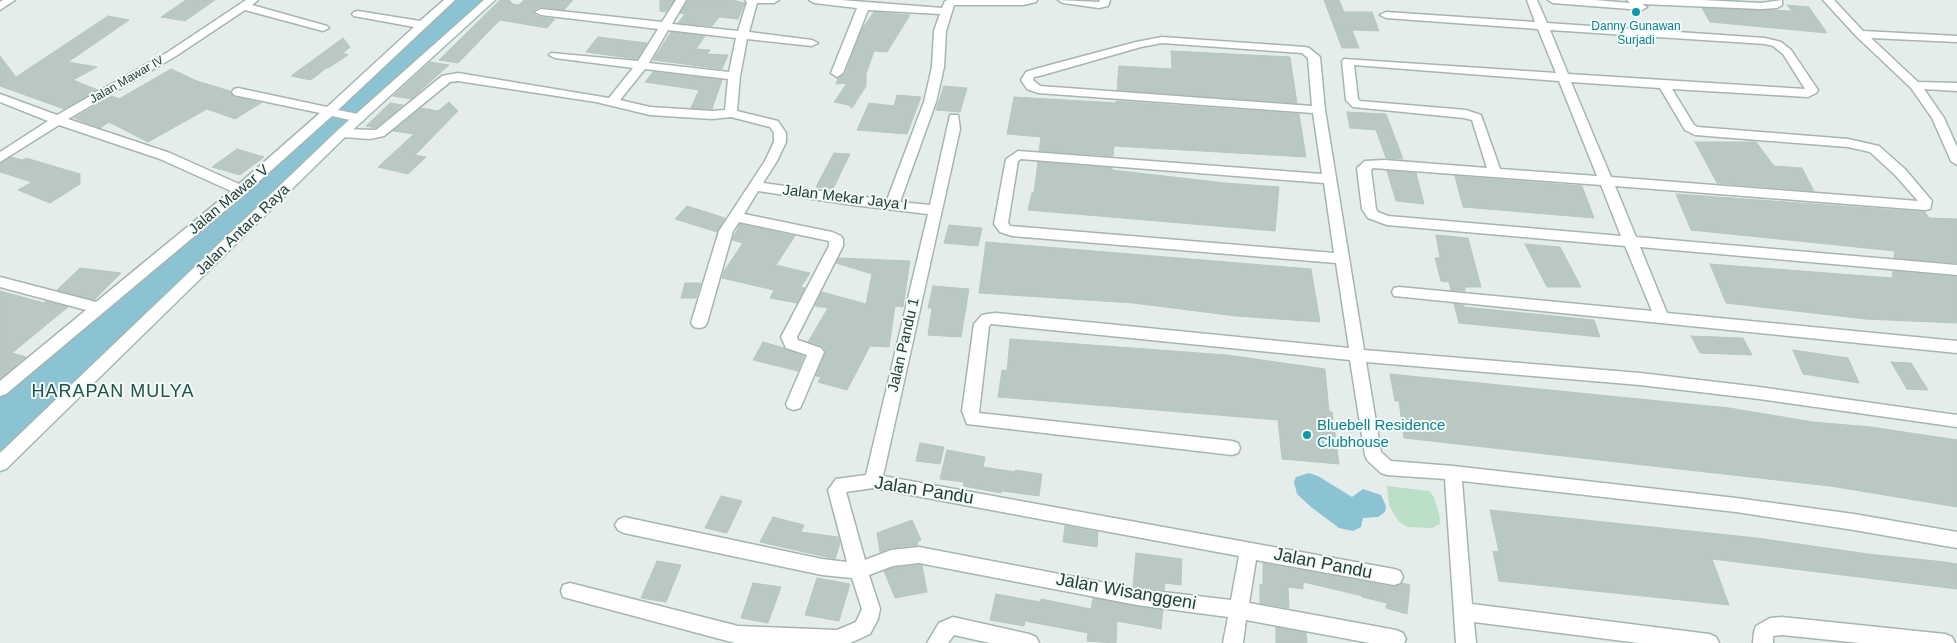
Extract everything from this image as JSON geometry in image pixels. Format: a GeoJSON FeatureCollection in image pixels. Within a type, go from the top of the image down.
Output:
{"type":"FeatureCollection","features":[{"type":"Feature","properties":{"kind":"street"},"geometry":{"type":"LineString","coordinates":[[0,7],[10,0]]}},
{"type":"Feature","properties":{"kind":"street","name":"Jalan Mawar IV"},"geometry":{"type":"LineString","coordinates":[[0,158],[57,120],[130,76],[172,54],[253,0]]}},
{"type":"Feature","properties":{"kind":"street","name":"Jalan Mawar V"},"geometry":{"type":"LineString","coordinates":[[0,390],[242,190],[330,112],[450,0]]}},
{"type":"Feature","properties":{"kind":"street","name":"Jalan Antara Raya"},"geometry":{"type":"LineString","coordinates":[[0,464],[342,133],[354,117],[490,0]]}},
{"type":"Feature","properties":{"kind":"street"},"geometry":{"type":"LineString","coordinates":[[612,102],[641,66],[681,0]]}},
{"type":"Feature","properties":{"kind":"street"},"geometry":{"type":"LineString","coordinates":[[731,113],[734,76],[752,0],[774,0]]}},
{"type":"Feature","properties":{"kind":"street"},"geometry":{"type":"LineString","coordinates":[[814,0],[864,6],[945,11]]}},
{"type":"Feature","properties":{"kind":"street"},"geometry":{"type":"LineString","coordinates":[[892,205],[930,102],[938,67],[940,31],[949,3],[957,0],[1023,2],[1032,0]]}},
{"type":"Feature","properties":{"kind":"street"},"geometry":{"type":"LineString","coordinates":[[1063,0],[1099,5],[1104,4],[1105,0]]}},
{"type":"Feature","properties":{"kind":"street"},"geometry":{"type":"LineString","coordinates":[[1532,0],[1662,318]]}},
{"type":"Feature","properties":{"kind":"street"},"geometry":{"type":"LineString","coordinates":[[1554,0],[1684,10],[1689,9],[1690,4]]}},
{"type":"Feature","properties":{"kind":"street"},"geometry":{"type":"LineString","coordinates":[[1632,0],[1690,4],[1774,6],[1778,3],[1777,0]]}},
{"type":"Feature","properties":{"kind":"street"},"geometry":{"type":"LineString","coordinates":[[1828,0],[1860,34],[1915,85],[1938,118],[1956,156]]}},
{"type":"Feature","properties":{"kind":"street"},"geometry":{"type":"LineString","coordinates":[[242,6],[324,28]]}},
{"type":"Feature","properties":{"kind":"street"},"geometry":{"type":"LineString","coordinates":[[837,73],[842,56],[864,6]]}},
{"type":"Feature","properties":{"kind":"street"},"geometry":{"type":"LineString","coordinates":[[541,12],[812,43]]}},
{"type":"Feature","properties":{"kind":"street"},"geometry":{"type":"LineString","coordinates":[[358,14],[423,25]]}},
{"type":"Feature","properties":{"kind":"street"},"geometry":{"type":"LineString","coordinates":[[1386,15],[1773,42],[1787,52],[1812,90],[1808,93],[1664,85],[1348,61],[1352,100],[1357,104],[1466,114],[1477,118],[1495,172]]}},
{"type":"Feature","properties":{"kind":"street"},"geometry":{"type":"LineString","coordinates":[[1860,34],[1957,39]]}},
{"type":"Feature","properties":{"kind":"street"},"geometry":{"type":"LineString","coordinates":[[1319,110],[1038,89],[1030,86],[1027,80],[1030,75],[1039,72],[1140,44],[1162,40],[1305,50],[1314,57],[1319,110],[1373,455],[1387,468],[1453,473],[1736,505],[1854,522],[1957,540]]}},
{"type":"Feature","properties":{"kind":"street"},"geometry":{"type":"LineString","coordinates":[[556,55],[734,76]]}},
{"type":"Feature","properties":{"kind":"street"},"geometry":{"type":"LineString","coordinates":[[342,133],[370,135],[380,133],[446,79],[458,77],[596,98],[650,111],[712,116],[731,113],[768,122],[777,127],[780,133],[780,142],[724,237],[699,323]]}},
{"type":"Feature","properties":{"kind":"street"},"geometry":{"type":"LineString","coordinates":[[1664,85],[1689,127],[1695,131],[1848,143],[1874,149],[1900,172],[1925,201],[1925,206],[1385,164],[1366,166],[1364,168],[1369,209],[1373,215],[1387,220],[1957,270]]}},
{"type":"Feature","properties":{"kind":"street"},"geometry":{"type":"LineString","coordinates":[[1915,85],[1957,87]]}},
{"type":"Feature","properties":{"kind":"street"},"geometry":{"type":"LineString","coordinates":[[238,92],[354,117]]}},
{"type":"Feature","properties":{"kind":"street"},"geometry":{"type":"LineString","coordinates":[[0,98],[57,120],[166,156],[242,190]]}},
{"type":"Feature","properties":{"kind":"street","name":"Jalan Pandu 1"},"geometry":{"type":"LineString","coordinates":[[873,481],[936,210],[954,129],[954,118]]}},
{"type":"Feature","properties":{"kind":"street"},"geometry":{"type":"LineString","coordinates":[[1330,178],[1018,155],[1012,159],[1001,224],[1005,229],[1012,230],[1342,259]]}},
{"type":"Feature","properties":{"kind":"street","name":"Jalan Mekar Jaya I"},"geometry":{"type":"LineString","coordinates":[[754,186],[936,210]]}},
{"type":"Feature","properties":{"kind":"street"},"geometry":{"type":"LineString","coordinates":[[736,217],[836,239],[836,246],[789,337],[789,342],[794,346],[816,352],[794,404]]}},
{"type":"Feature","properties":{"kind":"street"},"geometry":{"type":"LineString","coordinates":[[0,282],[99,308]]}},
{"type":"Feature","properties":{"kind":"street"},"geometry":{"type":"LineString","coordinates":[[1399,292],[1957,347]]}},
{"type":"Feature","properties":{"kind":"street"},"geometry":{"type":"LineString","coordinates":[[1232,448],[973,419],[970,411],[982,324],[987,319],[996,318],[1356,355],[1667,382],[1957,421]]}},
{"type":"Feature","properties":{"kind":"street"},"geometry":{"type":"LineString","coordinates":[[1453,473],[1466,643]]}},
{"type":"Feature","properties":{"kind":"street","name":"Jalan Pandu"},"geometry":{"type":"LineString","coordinates":[[570,590],[736,639],[838,639],[863,628],[869,619],[871,609],[858,570],[838,490],[842,484],[873,481],[1394,577]]}},
{"type":"Feature","properties":{"kind":"street"},"geometry":{"type":"LineString","coordinates":[[624,525],[822,567],[858,570]]}},
{"type":"Feature","properties":{"kind":"street"},"geometry":{"type":"LineString","coordinates":[[1233,643],[1249,550]]}},
{"type":"Feature","properties":{"kind":"street","name":"Jalan Wisanggeni"},"geometry":{"type":"LineString","coordinates":[[858,570],[891,558],[919,554],[1137,597],[1239,610],[1396,639]]}},
{"type":"Feature","properties":{"kind":"street"},"geometry":{"type":"LineString","coordinates":[[1464,612],[1710,643]]}},
{"type":"Feature","properties":{"kind":"street"},"geometry":{"type":"LineString","coordinates":[[937,643],[946,629],[953,626],[1029,643]]}},
{"type":"Feature","properties":{"kind":"street"},"geometry":{"type":"LineString","coordinates":[[1763,643],[1763,632],[1770,627],[1782,626],[1945,643]]}},
{"type":"Feature","properties":{"kind":"green space"},"geometry":{"type":"Polygon","coordinates":[[[1387,486],[1429,491],[1434,497],[1440,524],[1432,528],[1407,527],[1398,521],[1389,505],[1387,486]]]}},
{"type":"Feature","properties":{"kind":"water"},"geometry":{"type":"Polygon","coordinates":[[[450,0],[490,0],[359,118],[0,464],[0,390],[99,308],[450,0]]]}},
{"type":"Feature","properties":{"kind":"water"},"geometry":{"type":"Polygon","coordinates":[[[1309,473],[1318,476],[1352,497],[1363,489],[1381,495],[1386,506],[1385,512],[1378,517],[1363,518],[1361,527],[1353,531],[1339,528],[1297,494],[1294,482],[1296,477],[1309,473]]]}},
{"type":"Feature","properties":{"kind":"building"},"geometry":{"type":"Polygon","coordinates":[[[186,0],[215,0],[185,21],[161,17],[186,0]]]}},
{"type":"Feature","properties":{"kind":"building"},"geometry":{"type":"Polygon","coordinates":[[[500,0],[509,0],[513,4],[519,5],[524,0],[573,0],[564,10],[541,7],[534,10],[534,14],[540,17],[555,19],[547,28],[500,20],[458,63],[439,60],[500,0]]]}},
{"type":"Feature","properties":{"kind":"building"},"geometry":{"type":"Polygon","coordinates":[[[660,0],[674,0],[666,12],[660,11],[660,0]]]}},
{"type":"Feature","properties":{"kind":"building"},"geometry":{"type":"Polygon","coordinates":[[[688,0],[732,0],[745,3],[738,19],[719,17],[712,26],[678,23],[685,14],[680,13],[688,0]]]}},
{"type":"Feature","properties":{"kind":"building"},"geometry":{"type":"Polygon","coordinates":[[[1324,0],[1339,0],[1344,12],[1372,12],[1379,31],[1352,30],[1359,48],[1342,48],[1324,0]]]}},
{"type":"Feature","properties":{"kind":"building"},"geometry":{"type":"Polygon","coordinates":[[[1787,5],[1809,7],[1827,33],[1710,22],[1702,8],[1792,11],[1787,5]]]}},
{"type":"Feature","properties":{"kind":"building"},"geometry":{"type":"Polygon","coordinates":[[[874,12],[910,15],[887,52],[874,51],[866,74],[866,86],[852,108],[848,105],[834,102],[847,83],[836,84],[838,78],[845,74],[862,29],[874,12]]]}},
{"type":"Feature","properties":{"kind":"building"},"geometry":{"type":"Polygon","coordinates":[[[108,16],[129,20],[68,62],[97,67],[73,80],[98,90],[64,109],[0,86],[0,56],[16,77],[108,16]]]}},
{"type":"Feature","properties":{"kind":"building"},"geometry":{"type":"Polygon","coordinates":[[[671,32],[705,36],[696,49],[710,50],[707,54],[728,55],[722,69],[653,60],[671,32]]]}},
{"type":"Feature","properties":{"kind":"building"},"geometry":{"type":"Polygon","coordinates":[[[598,37],[647,43],[637,59],[586,52],[598,37]]]}},
{"type":"Feature","properties":{"kind":"building"},"geometry":{"type":"Polygon","coordinates":[[[343,38],[350,47],[343,53],[348,55],[326,68],[311,80],[291,76],[343,38]]]}},
{"type":"Feature","properties":{"kind":"building"},"geometry":{"type":"Polygon","coordinates":[[[1171,51],[1290,57],[1297,103],[1117,90],[1119,66],[1172,69],[1171,51]]]}},
{"type":"Feature","properties":{"kind":"building"},"geometry":{"type":"Polygon","coordinates":[[[430,62],[449,65],[411,99],[393,96],[430,62]]]}},
{"type":"Feature","properties":{"kind":"building"},"geometry":{"type":"Polygon","coordinates":[[[171,69],[197,81],[230,91],[234,97],[261,103],[235,119],[207,109],[148,142],[109,122],[100,128],[74,118],[112,96],[119,99],[171,69]]]}},
{"type":"Feature","properties":{"kind":"building"},"geometry":{"type":"Polygon","coordinates":[[[653,72],[722,80],[712,109],[691,108],[699,90],[645,82],[653,72]]]}},
{"type":"Feature","properties":{"kind":"building"},"geometry":{"type":"Polygon","coordinates":[[[944,86],[967,88],[960,112],[936,110],[944,86]]]}},
{"type":"Feature","properties":{"kind":"building"},"geometry":{"type":"Polygon","coordinates":[[[897,95],[921,97],[907,134],[857,130],[869,103],[894,106],[897,95]]]}},
{"type":"Feature","properties":{"kind":"building"},"geometry":{"type":"Polygon","coordinates":[[[1014,97],[1116,103],[1116,101],[1299,114],[1306,157],[1114,146],[1113,156],[1039,151],[1041,137],[1007,134],[1014,97]]]}},
{"type":"Feature","properties":{"kind":"building"},"geometry":{"type":"Polygon","coordinates":[[[449,102],[458,111],[415,155],[426,157],[408,174],[378,167],[414,134],[393,131],[421,108],[438,111],[449,102]]]}},
{"type":"Feature","properties":{"kind":"building"},"geometry":{"type":"Polygon","coordinates":[[[390,103],[403,105],[376,128],[366,126],[390,103]]]}},
{"type":"Feature","properties":{"kind":"building"},"geometry":{"type":"Polygon","coordinates":[[[1347,112],[1386,114],[1403,159],[1386,158],[1376,130],[1350,128],[1347,112]]]}},
{"type":"Feature","properties":{"kind":"building"},"geometry":{"type":"Polygon","coordinates":[[[1695,142],[1756,142],[1774,166],[1802,168],[1814,191],[1717,183],[1695,142]]]}},
{"type":"Feature","properties":{"kind":"building"},"geometry":{"type":"Polygon","coordinates":[[[237,149],[264,157],[240,175],[212,167],[237,149]]]}},
{"type":"Feature","properties":{"kind":"building"},"geometry":{"type":"Polygon","coordinates":[[[834,153],[850,154],[833,189],[816,187],[834,153]]]}},
{"type":"Feature","properties":{"kind":"building"},"geometry":{"type":"Polygon","coordinates":[[[11,157],[22,160],[26,158],[80,174],[80,184],[50,203],[18,190],[32,182],[0,172],[0,164],[11,157]]]}},
{"type":"Feature","properties":{"kind":"building"},"geometry":{"type":"Polygon","coordinates":[[[1038,162],[1112,168],[1112,170],[1225,183],[1279,187],[1275,231],[1028,210],[1032,193],[1034,193],[1038,162]]]}},
{"type":"Feature","properties":{"kind":"building"},"geometry":{"type":"Polygon","coordinates":[[[1387,171],[1416,173],[1424,204],[1396,201],[1387,171]]]}},
{"type":"Feature","properties":{"kind":"building"},"geometry":{"type":"Polygon","coordinates":[[[1455,176],[1582,186],[1594,218],[1463,207],[1455,176]]]}},
{"type":"Feature","properties":{"kind":"building"},"geometry":{"type":"Polygon","coordinates":[[[1676,194],[1925,212],[1929,218],[1957,219],[1957,263],[1894,258],[1895,251],[1691,230],[1676,194]]]}},
{"type":"Feature","properties":{"kind":"building"},"geometry":{"type":"Polygon","coordinates":[[[687,206],[725,218],[717,232],[675,219],[687,206]]]}},
{"type":"Feature","properties":{"kind":"building"},"geometry":{"type":"Polygon","coordinates":[[[740,224],[795,236],[776,265],[810,273],[801,287],[805,288],[797,303],[770,298],[774,290],[722,278],[724,271],[743,243],[732,240],[740,224]]]}},
{"type":"Feature","properties":{"kind":"building"},"geometry":{"type":"Polygon","coordinates":[[[949,225],[982,228],[978,246],[944,243],[949,225]]]}},
{"type":"Feature","properties":{"kind":"building"},"geometry":{"type":"Polygon","coordinates":[[[1436,235],[1468,238],[1481,287],[1465,287],[1465,291],[1451,290],[1449,282],[1441,281],[1435,258],[1440,258],[1436,235]]]}},
{"type":"Feature","properties":{"kind":"building"},"geometry":{"type":"Polygon","coordinates":[[[986,242],[1311,269],[1320,322],[1236,316],[1133,303],[979,293],[986,242]]]}},
{"type":"Feature","properties":{"kind":"building"},"geometry":{"type":"Polygon","coordinates":[[[1525,244],[1560,247],[1581,287],[1547,287],[1525,244]]]}},
{"type":"Feature","properties":{"kind":"building"},"geometry":{"type":"Polygon","coordinates":[[[839,258],[910,261],[903,307],[895,306],[889,347],[870,346],[847,390],[818,382],[821,377],[816,376],[826,351],[822,346],[808,342],[828,308],[815,306],[822,292],[866,304],[872,274],[836,263],[839,258]]]}},
{"type":"Feature","properties":{"kind":"building"},"geometry":{"type":"Polygon","coordinates":[[[1710,264],[1892,278],[1893,271],[1957,277],[1957,323],[1865,319],[1726,303],[1710,264]]]}},
{"type":"Feature","properties":{"kind":"building"},"geometry":{"type":"Polygon","coordinates":[[[80,268],[121,273],[94,300],[57,290],[80,268]]]}},
{"type":"Feature","properties":{"kind":"building"},"geometry":{"type":"Polygon","coordinates":[[[685,283],[701,283],[696,298],[681,298],[685,283]]]}},
{"type":"Feature","properties":{"kind":"building"},"geometry":{"type":"Polygon","coordinates":[[[933,286],[969,289],[961,337],[928,335],[932,308],[928,308],[933,286]]]}},
{"type":"Feature","properties":{"kind":"building"},"geometry":{"type":"Polygon","coordinates":[[[0,291],[44,303],[46,301],[68,307],[12,353],[26,357],[0,379],[0,291]]]}},
{"type":"Feature","properties":{"kind":"building"},"geometry":{"type":"Polygon","coordinates":[[[1454,304],[1464,305],[1464,307],[1594,320],[1600,337],[1459,323],[1454,304]]]}},
{"type":"Feature","properties":{"kind":"building"},"geometry":{"type":"Polygon","coordinates":[[[1691,336],[1743,338],[1752,355],[1700,353],[1691,336]]]}},
{"type":"Feature","properties":{"kind":"building"},"geometry":{"type":"Polygon","coordinates":[[[1010,339],[1227,355],[1325,369],[1329,412],[1332,412],[1339,464],[1282,459],[1278,420],[998,397],[1002,370],[1007,371],[1010,339]]]}},
{"type":"Feature","properties":{"kind":"building"},"geometry":{"type":"Polygon","coordinates":[[[763,342],[804,356],[798,371],[753,360],[763,342]]]}},
{"type":"Feature","properties":{"kind":"building"},"geometry":{"type":"Polygon","coordinates":[[[1793,350],[1848,358],[1859,383],[1803,374],[1793,350]]]}},
{"type":"Feature","properties":{"kind":"building"},"geometry":{"type":"Polygon","coordinates":[[[1891,362],[1911,363],[1928,390],[1907,389],[1891,362]]]}},
{"type":"Feature","properties":{"kind":"building"},"geometry":{"type":"Polygon","coordinates":[[[1390,374],[1729,408],[1813,422],[1871,427],[1957,440],[1957,507],[1830,486],[1404,438],[1399,401],[1395,401],[1390,374]]]}},
{"type":"Feature","properties":{"kind":"building"},"geometry":{"type":"Polygon","coordinates":[[[920,443],[944,447],[940,464],[916,461],[920,443]]]}},
{"type":"Feature","properties":{"kind":"building"},"geometry":{"type":"Polygon","coordinates":[[[947,450],[985,457],[983,467],[1042,474],[1039,496],[1002,491],[1001,493],[963,486],[964,482],[940,479],[947,450]]]}},
{"type":"Feature","properties":{"kind":"building"},"geometry":{"type":"Polygon","coordinates":[[[721,496],[742,501],[727,533],[705,528],[721,496]]]}},
{"type":"Feature","properties":{"kind":"building"},"geometry":{"type":"Polygon","coordinates":[[[1490,510],[1757,538],[1868,554],[1957,564],[1957,589],[1712,559],[1729,605],[1499,581],[1493,551],[1499,552],[1490,510]]]}},
{"type":"Feature","properties":{"kind":"building"},"geometry":{"type":"Polygon","coordinates":[[[773,517],[804,525],[801,532],[838,537],[840,543],[835,559],[760,542],[773,517]]]}},
{"type":"Feature","properties":{"kind":"building"},"geometry":{"type":"Polygon","coordinates":[[[912,520],[921,540],[917,542],[918,545],[891,548],[880,552],[877,533],[912,520]]]}},
{"type":"Feature","properties":{"kind":"building"},"geometry":{"type":"Polygon","coordinates":[[[1065,526],[1098,532],[1097,547],[1063,542],[1065,526]]]}},
{"type":"Feature","properties":{"kind":"building"},"geometry":{"type":"Polygon","coordinates":[[[1136,553],[1182,559],[1181,585],[1165,583],[1164,590],[1133,586],[1136,553]]]}},
{"type":"Feature","properties":{"kind":"building"},"geometry":{"type":"Polygon","coordinates":[[[657,561],[681,565],[666,602],[641,598],[657,561]]]}},
{"type":"Feature","properties":{"kind":"building"},"geometry":{"type":"Polygon","coordinates":[[[1263,563],[1394,587],[1402,583],[1410,585],[1407,614],[1386,608],[1387,603],[1303,582],[1303,589],[1288,587],[1289,608],[1260,603],[1260,584],[1263,585],[1263,563]]]}},
{"type":"Feature","properties":{"kind":"building"},"geometry":{"type":"Polygon","coordinates":[[[922,565],[927,592],[895,598],[884,571],[893,568],[922,565]]]}},
{"type":"Feature","properties":{"kind":"building"},"geometry":{"type":"Polygon","coordinates":[[[817,578],[850,584],[839,621],[805,615],[817,578]]]}},
{"type":"Feature","properties":{"kind":"building"},"geometry":{"type":"Polygon","coordinates":[[[753,583],[781,587],[768,623],[741,618],[753,583]]]}},
{"type":"Feature","properties":{"kind":"building"},"geometry":{"type":"Polygon","coordinates":[[[996,594],[1040,602],[1041,599],[1091,609],[1093,598],[1163,610],[1161,629],[1117,621],[1116,643],[1087,641],[1088,633],[1025,621],[1024,626],[990,620],[996,594]]]}},
{"type":"Feature","properties":{"kind":"building"},"geometry":{"type":"Polygon","coordinates":[[[1276,627],[1306,633],[1307,643],[1276,643],[1276,627]]]}},
{"type":"Feature","properties":{"kind":"place","name":"Danny Gunawan Surjadi"},"geometry":{"type":"Point","coordinates":[1636,12]}},
{"type":"Feature","properties":{"kind":"place","name":"Bluebell Residence Clubhouse"},"geometry":{"type":"Point","coordinates":[1307,435]}},
{"type":"Feature","properties":{"kind":"district","name":"HARAPAN MULYA"},"geometry":{"type":"Point","coordinates":[113,392]}}]}
